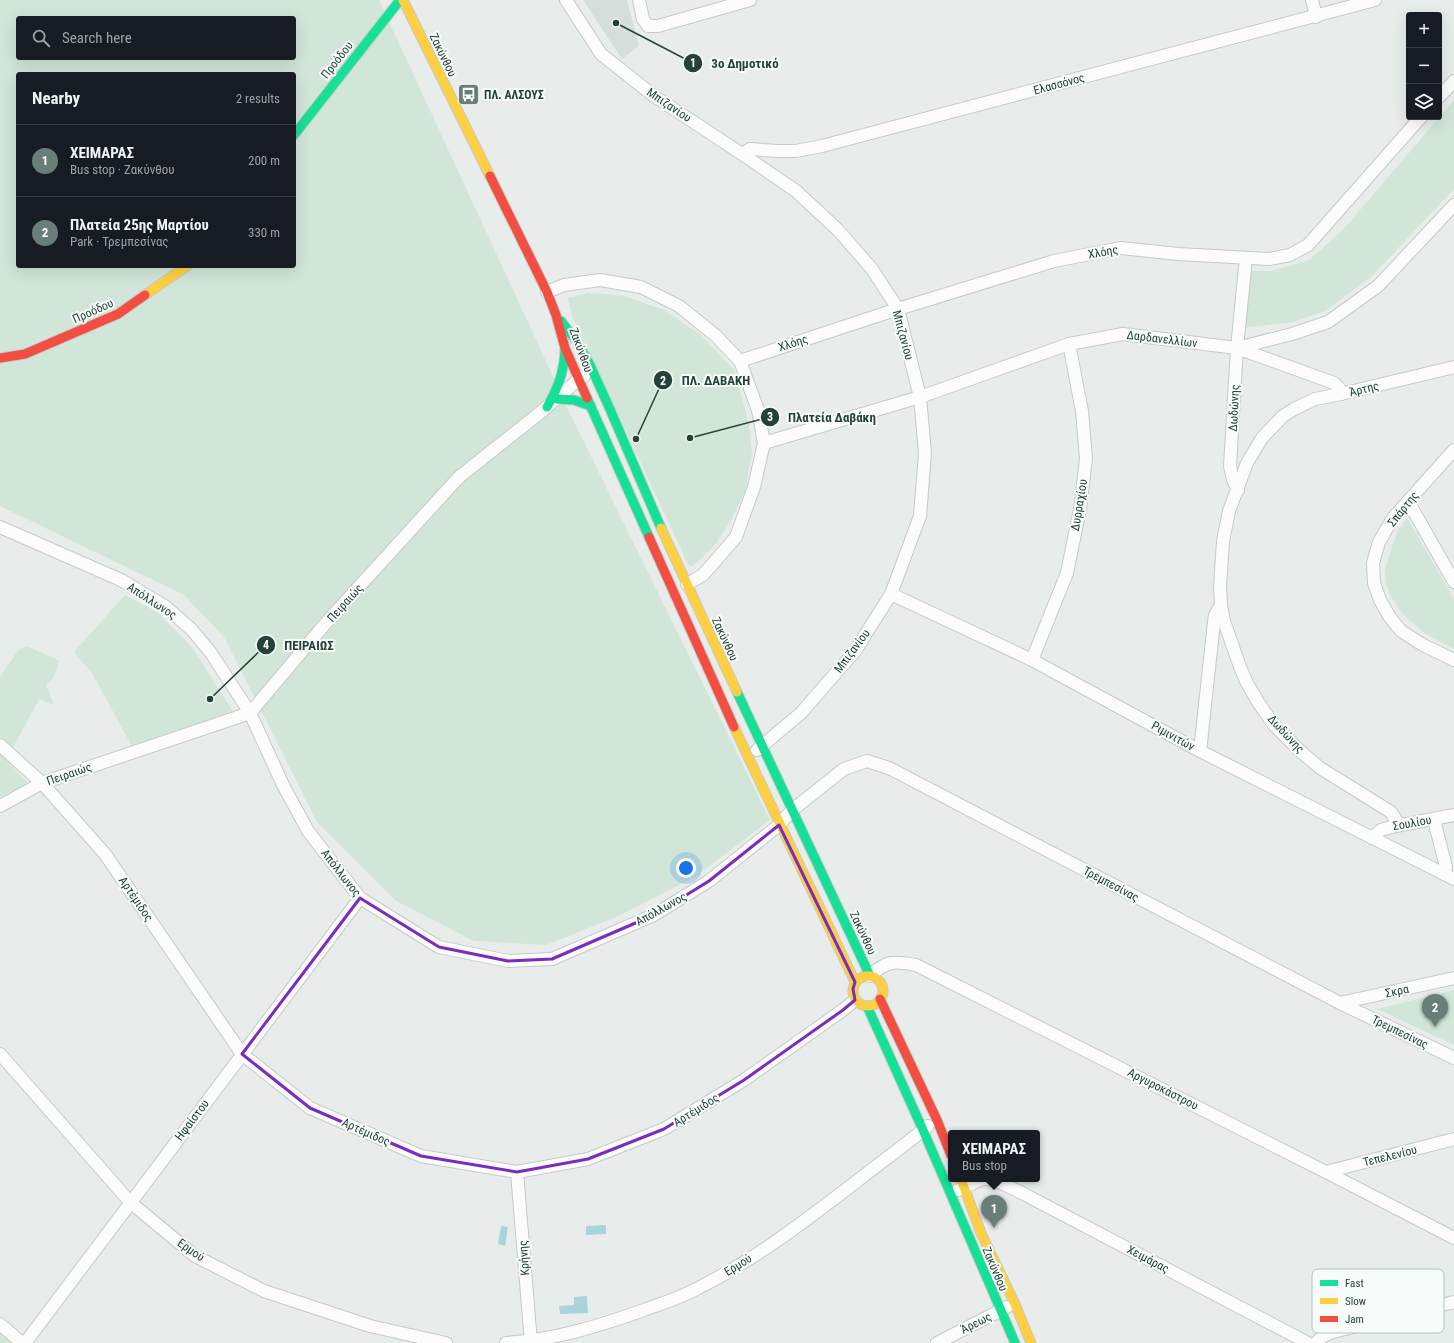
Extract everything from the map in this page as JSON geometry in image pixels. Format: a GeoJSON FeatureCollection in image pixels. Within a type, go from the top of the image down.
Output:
{"type":"FeatureCollection","features":[{"type":"Feature","properties":{"kind":"street","name":"Προόδου"},"geometry":{"type":"LineString","coordinates":[[296,132],[401,0]]}},
{"type":"Feature","properties":{"kind":"street","name":"Ζακύνθου"},"geometry":{"type":"LineString","coordinates":[[401,0],[547,292],[556,315],[565,348],[578,379],[747,756],[855,982]]}},
{"type":"Feature","properties":{"kind":"street","name":"Μπιζανίου"},"geometry":{"type":"LineString","coordinates":[[566,0],[601,54],[654,96],[742,154],[796,192],[838,230],[872,269],[898,309],[920,397],[925,454],[920,516],[891,594],[855,651],[802,713],[762,747],[747,756]]}},
{"type":"Feature","properties":{"kind":"street"},"geometry":{"type":"LineString","coordinates":[[639,0],[643,19],[648,26],[658,26],[750,0]]}},
{"type":"Feature","properties":{"kind":"street"},"geometry":{"type":"LineString","coordinates":[[1312,0],[1316,17]]}},
{"type":"Feature","properties":{"kind":"street","name":"Ελασσόνος"},"geometry":{"type":"LineString","coordinates":[[742,154],[750,148],[776,151],[796,151],[822,146],[1316,17],[1375,0]]}},
{"type":"Feature","properties":{"kind":"street"},"geometry":{"type":"LineString","coordinates":[[1442,94],[1454,81]]}},
{"type":"Feature","properties":{"kind":"street","name":"Χλόης"},"geometry":{"type":"LineString","coordinates":[[740,361],[898,309],[1054,261],[1121,248],[1178,254],[1268,259],[1290,255],[1308,244],[1418,120]]}},
{"type":"Feature","properties":{"kind":"street","name":"Δαρδανελλίων"},"geometry":{"type":"LineString","coordinates":[[764,443],[920,397],[1069,344],[1123,334],[1237,348],[1292,334],[1328,322],[1378,286],[1454,205]]}},
{"type":"Feature","properties":{"kind":"street","name":"Δωδώνης"},"geometry":{"type":"LineString","coordinates":[[1238,490],[1233,480],[1230,466],[1237,348],[1246,258]]}},
{"type":"Feature","properties":{"kind":"street","name":"Προόδου"},"geometry":{"type":"LineString","coordinates":[[0,358],[25,354],[118,314],[184,268]]}},
{"type":"Feature","properties":{"kind":"street"},"geometry":{"type":"LineString","coordinates":[[547,292],[564,285],[600,280],[641,287],[679,306],[715,335],[740,361],[758,410],[764,443],[754,487],[736,537],[703,575],[686,584]]}},
{"type":"Feature","properties":{"kind":"street","name":"Ζακύνθου"},"geometry":{"type":"LineString","coordinates":[[556,315],[578,343],[592,371],[611,412],[645,495],[791,811],[870,976]]}},
{"type":"Feature","properties":{"kind":"street","name":"Δυρραχίου"},"geometry":{"type":"LineString","coordinates":[[1032,660],[1067,573],[1080,509],[1086,459],[1082,411],[1069,344]]}},
{"type":"Feature","properties":{"kind":"street"},"geometry":{"type":"LineString","coordinates":[[547,407],[563,376],[565,348]]}},
{"type":"Feature","properties":{"kind":"street","name":"Άρτης"},"geometry":{"type":"LineString","coordinates":[[1237,348],[1334,382],[1339,388],[1341,394],[1454,366]]}},
{"type":"Feature","properties":{"kind":"street","name":"Πειραιώς"},"geometry":{"type":"LineString","coordinates":[[0,806],[42,783],[250,713],[325,624],[459,477],[547,407],[578,379],[592,371]]}},
{"type":"Feature","properties":{"kind":"street","name":"Δωδώνης"},"geometry":{"type":"LineString","coordinates":[[1341,394],[1315,399],[1283,416],[1262,438],[1253,452],[1229,511],[1223,541],[1220,587],[1221,605],[1224,621],[1247,683],[1274,725],[1298,750],[1320,768],[1392,812],[1399,825]]}},
{"type":"Feature","properties":{"kind":"street"},"geometry":{"type":"LineString","coordinates":[[556,399],[569,398],[591,406]]}},
{"type":"Feature","properties":{"kind":"street","name":"Σπάρτης"},"geometry":{"type":"LineString","coordinates":[[1454,450],[1393,518],[1379,542],[1374,563],[1374,583],[1380,600],[1389,616],[1401,631],[1424,645],[1454,660]]}},
{"type":"Feature","properties":{"kind":"street"},"geometry":{"type":"LineString","coordinates":[[1408,501],[1452,575]]}},
{"type":"Feature","properties":{"kind":"street","name":"Απόλλωνος"},"geometry":{"type":"LineString","coordinates":[[0,527],[121,580],[166,607],[192,630],[211,653],[250,713],[283,785],[308,831],[360,898],[439,947],[508,961],[552,959],[654,915],[709,881],[779,825]]}},
{"type":"Feature","properties":{"kind":"street","name":"Ριμινιτών"},"geometry":{"type":"LineString","coordinates":[[891,594],[1032,660],[1200,751],[1449,876]]}},
{"type":"Feature","properties":{"kind":"street","name":"Δωδώνης"},"geometry":{"type":"LineString","coordinates":[[1200,751],[1215,615],[1221,605]]}},
{"type":"Feature","properties":{"kind":"street","name":"Αρτέμιδος"},"geometry":{"type":"LineString","coordinates":[[0,745],[42,783],[105,854],[242,1054],[310,1108],[421,1156],[517,1172],[588,1159],[664,1129],[744,1080],[855,1000]]}},
{"type":"Feature","properties":{"kind":"street","name":"Τρεμπεσίνας"},"geometry":{"type":"LineString","coordinates":[[779,825],[791,811],[844,769],[867,761],[889,768],[1340,1003],[1454,1058]]}},
{"type":"Feature","properties":{"kind":"street","name":"Σουλίου"},"geometry":{"type":"LineString","coordinates":[[1372,838],[1381,830],[1399,825],[1434,820],[1454,815]]}},
{"type":"Feature","properties":{"kind":"street"},"geometry":{"type":"LineString","coordinates":[[1434,820],[1449,876]]}},
{"type":"Feature","properties":{"kind":"street","name":"Ηφαίστου"},"geometry":{"type":"LineString","coordinates":[[23,1343],[360,898]]}},
{"type":"Feature","properties":{"kind":"street","name":"Αργυροκάστρου"},"geometry":{"type":"LineString","coordinates":[[870,976],[878,969],[894,961],[916,965],[1454,1238]]}},
{"type":"Feature","properties":{"kind":"street"},"geometry":{"type":"LineString","coordinates":[[870,976],[877,979],[882,985],[883,992],[880,999],[874,1005],[866,1006],[855,1000],[853,989],[855,982],[862,977],[870,976]]}},
{"type":"Feature","properties":{"kind":"street","name":"Σκρα"},"geometry":{"type":"LineString","coordinates":[[1340,1003],[1454,978]]}},
{"type":"Feature","properties":{"kind":"street"},"geometry":{"type":"LineString","coordinates":[[880,999],[937,1120],[948,1148]]}},
{"type":"Feature","properties":{"kind":"street","name":"Ζακύνθου"},"geometry":{"type":"LineString","coordinates":[[866,1006],[923,1130],[1015,1343]]}},
{"type":"Feature","properties":{"kind":"street","name":"Ερμού"},"geometry":{"type":"LineString","coordinates":[[0,1054],[130,1202],[195,1256],[264,1291],[370,1326],[446,1343]]}},
{"type":"Feature","properties":{"kind":"street","name":"Ερμού"},"geometry":{"type":"LineString","coordinates":[[506,1343],[531,1342],[574,1332],[662,1304],[700,1288],[746,1260],[824,1207],[937,1120]]}},
{"type":"Feature","properties":{"kind":"street","name":"Τεπελενίου"},"geometry":{"type":"LineString","coordinates":[[1326,1172],[1454,1139]]}},
{"type":"Feature","properties":{"kind":"street","name":"Κρήνης"},"geometry":{"type":"LineString","coordinates":[[517,1172],[531,1342]]}},
{"type":"Feature","properties":{"kind":"street","name":"Χειμάρας"},"geometry":{"type":"LineString","coordinates":[[999,1182],[1308,1343]]}},
{"type":"Feature","properties":{"kind":"street","name":"Ζακύνθου"},"geometry":{"type":"LineString","coordinates":[[962,1183],[981,1233],[1015,1304],[1031,1343]]}},
{"type":"Feature","properties":{"kind":"street"},"geometry":{"type":"LineString","coordinates":[[950,1194],[962,1183]]}},
{"type":"Feature","properties":{"kind":"street"},"geometry":{"type":"LineString","coordinates":[[1444,1304],[1454,1302]]}},
{"type":"Feature","properties":{"kind":"street","name":"Άρεως"},"geometry":{"type":"LineString","coordinates":[[937,1343],[1000,1310],[1015,1304]]}},
{"type":"Feature","properties":{"kind":"street"},"geometry":{"type":"LineString","coordinates":[[0,1324],[23,1343]]}},
{"type":"Feature","properties":{"kind":"street"},"geometry":{"type":"LineString","coordinates":[[1316,1343],[1323,1336],[1330,1333]]}},
{"type":"Feature","properties":{"kind":"highlighted area"},"geometry":{"type":"Polygon","coordinates":[[[779,825],[855,982],[853,989],[855,1000],[843,1010],[744,1080],[664,1129],[588,1159],[517,1172],[421,1156],[310,1108],[242,1054],[360,898],[439,947],[508,961],[552,959],[654,915],[709,881],[779,825]]]}},
{"type":"Feature","properties":{"kind":"shaded area"},"geometry":{"type":"Polygon","coordinates":[[[583,0],[627,0],[639,46],[622,59],[583,0]]]}},
{"type":"Feature","properties":{"kind":"green space"},"geometry":{"type":"Polygon","coordinates":[[[0,0],[379,0],[575,424],[770,820],[695,877],[616,917],[546,945],[474,941],[396,901],[317,822],[224,637],[184,595],[0,506],[0,0]]]}},
{"type":"Feature","properties":{"kind":"green space"},"geometry":{"type":"Polygon","coordinates":[[[1454,100],[1454,189],[1371,277],[1325,311],[1293,322],[1240,328],[1239,271],[1272,271],[1309,260],[1342,231],[1437,120],[1442,120],[1442,114],[1454,100]]]}},
{"type":"Feature","properties":{"kind":"green space"},"geometry":{"type":"Polygon","coordinates":[[[587,293],[621,295],[664,310],[701,335],[735,371],[749,424],[752,453],[745,492],[731,520],[715,545],[693,566],[689,566],[572,316],[568,298],[587,293]]]}},
{"type":"Feature","properties":{"kind":"green space"},"geometry":{"type":"Polygon","coordinates":[[[1407,518],[1454,599],[1454,649],[1424,633],[1403,614],[1390,595],[1386,583],[1385,569],[1394,540],[1399,529],[1407,518]]]}},
{"type":"Feature","properties":{"kind":"green space"},"geometry":{"type":"Polygon","coordinates":[[[125,595],[157,612],[192,647],[235,715],[133,748],[92,673],[74,652],[125,595]]]}},
{"type":"Feature","properties":{"kind":"green space"},"geometry":{"type":"Polygon","coordinates":[[[27,646],[60,661],[54,677],[46,685],[54,705],[39,699],[13,748],[0,736],[0,677],[19,649],[27,646]]]}},
{"type":"Feature","properties":{"kind":"green space"},"geometry":{"type":"Polygon","coordinates":[[[0,754],[28,783],[0,797],[0,754]]]}},
{"type":"Feature","properties":{"kind":"green space"},"geometry":{"type":"Polygon","coordinates":[[[1454,990],[1454,1045],[1377,1009],[1454,990]]]}},
{"type":"Feature","properties":{"kind":"green space"},"geometry":{"type":"Polygon","coordinates":[[[0,1330],[17,1343],[0,1343],[0,1330]]]}},
{"type":"Feature","properties":{"kind":"water"},"geometry":{"type":"Polygon","coordinates":[[[606,1225],[606,1234],[586,1235],[586,1226],[606,1225]]]}},
{"type":"Feature","properties":{"kind":"water"},"geometry":{"type":"Polygon","coordinates":[[[501,1226],[508,1227],[505,1246],[498,1244],[501,1226]]]}},
{"type":"Feature","properties":{"kind":"water"},"geometry":{"type":"Polygon","coordinates":[[[587,1296],[588,1313],[560,1314],[559,1306],[574,1305],[574,1297],[587,1296]]]}},
{"type":"Feature","properties":{"kind":"traffic: fast"},"geometry":{"type":"LineString","coordinates":[[296,132],[400,0]]}},
{"type":"Feature","properties":{"kind":"traffic: fast"},"geometry":{"type":"LineString","coordinates":[[561,321],[577,342],[590,365],[661,528]]}},
{"type":"Feature","properties":{"kind":"traffic: fast"},"geometry":{"type":"LineString","coordinates":[[547,407],[560,380],[565,350]]}},
{"type":"Feature","properties":{"kind":"traffic: fast"},"geometry":{"type":"LineString","coordinates":[[587,398],[649,537]]}},
{"type":"Feature","properties":{"kind":"traffic: fast"},"geometry":{"type":"LineString","coordinates":[[557,399],[574,400],[591,406]]}},
{"type":"Feature","properties":{"kind":"traffic: fast"},"geometry":{"type":"LineString","coordinates":[[737,692],[870,976]]}},
{"type":"Feature","properties":{"kind":"traffic: fast"},"geometry":{"type":"LineString","coordinates":[[867,1006],[923,1130],[1015,1343]]}},
{"type":"Feature","properties":{"kind":"traffic: slow"},"geometry":{"type":"LineString","coordinates":[[403,0],[490,176]]}},
{"type":"Feature","properties":{"kind":"traffic: slow"},"geometry":{"type":"LineString","coordinates":[[145,295],[184,268]]}},
{"type":"Feature","properties":{"kind":"traffic: slow"},"geometry":{"type":"LineString","coordinates":[[661,528],[737,692]]}},
{"type":"Feature","properties":{"kind":"traffic: slow"},"geometry":{"type":"LineString","coordinates":[[734,727],[855,982]]}},
{"type":"Feature","properties":{"kind":"traffic: slow"},"geometry":{"type":"LineString","coordinates":[[868,976],[879,980],[883,991],[879,1002],[868,1006],[857,1002],[853,991],[857,980],[868,976]]}},
{"type":"Feature","properties":{"kind":"traffic: slow"},"geometry":{"type":"LineString","coordinates":[[962,1182],[981,1233],[1015,1304],[1031,1343]]}},
{"type":"Feature","properties":{"kind":"traffic: jam"},"geometry":{"type":"LineString","coordinates":[[490,176],[547,292],[556,315],[565,348],[587,398]]}},
{"type":"Feature","properties":{"kind":"traffic: jam"},"geometry":{"type":"LineString","coordinates":[[0,358],[25,354],[118,314],[145,295]]}},
{"type":"Feature","properties":{"kind":"traffic: jam"},"geometry":{"type":"LineString","coordinates":[[649,537],[734,727]]}},
{"type":"Feature","properties":{"kind":"traffic: jam"},"geometry":{"type":"LineString","coordinates":[[880,999],[937,1120],[948,1148]]}},
{"type":"Feature","properties":{"kind":"place","name":"3ο Δημοτικό"},"geometry":{"type":"Point","coordinates":[616,23]}},
{"type":"Feature","properties":{"kind":"place","name":"ΠΛ. ΑΛΣΟΥΣ"},"geometry":{"type":"Point","coordinates":[468,95]}},
{"type":"Feature","properties":{"kind":"place","name":"Πλατεία Δαβάκη"},"geometry":{"type":"Point","coordinates":[690,438]}},
{"type":"Feature","properties":{"kind":"place","name":"ΠΛ. ΔΑΒΑΚΗ"},"geometry":{"type":"Point","coordinates":[636,439]}},
{"type":"Feature","properties":{"kind":"place","name":"ΠΕΙΡΑΙΩΣ"},"geometry":{"type":"Point","coordinates":[210,699]}},
{"type":"Feature","properties":{"kind":"place","name":"Πλατεία 25ης Μαρτίου"},"geometry":{"type":"Point","coordinates":[1435,1027]}},
{"type":"Feature","properties":{"kind":"place","name":"ΧΕΙΜΑΡΑΣ"},"geometry":{"type":"Point","coordinates":[994,1228]}}]}
